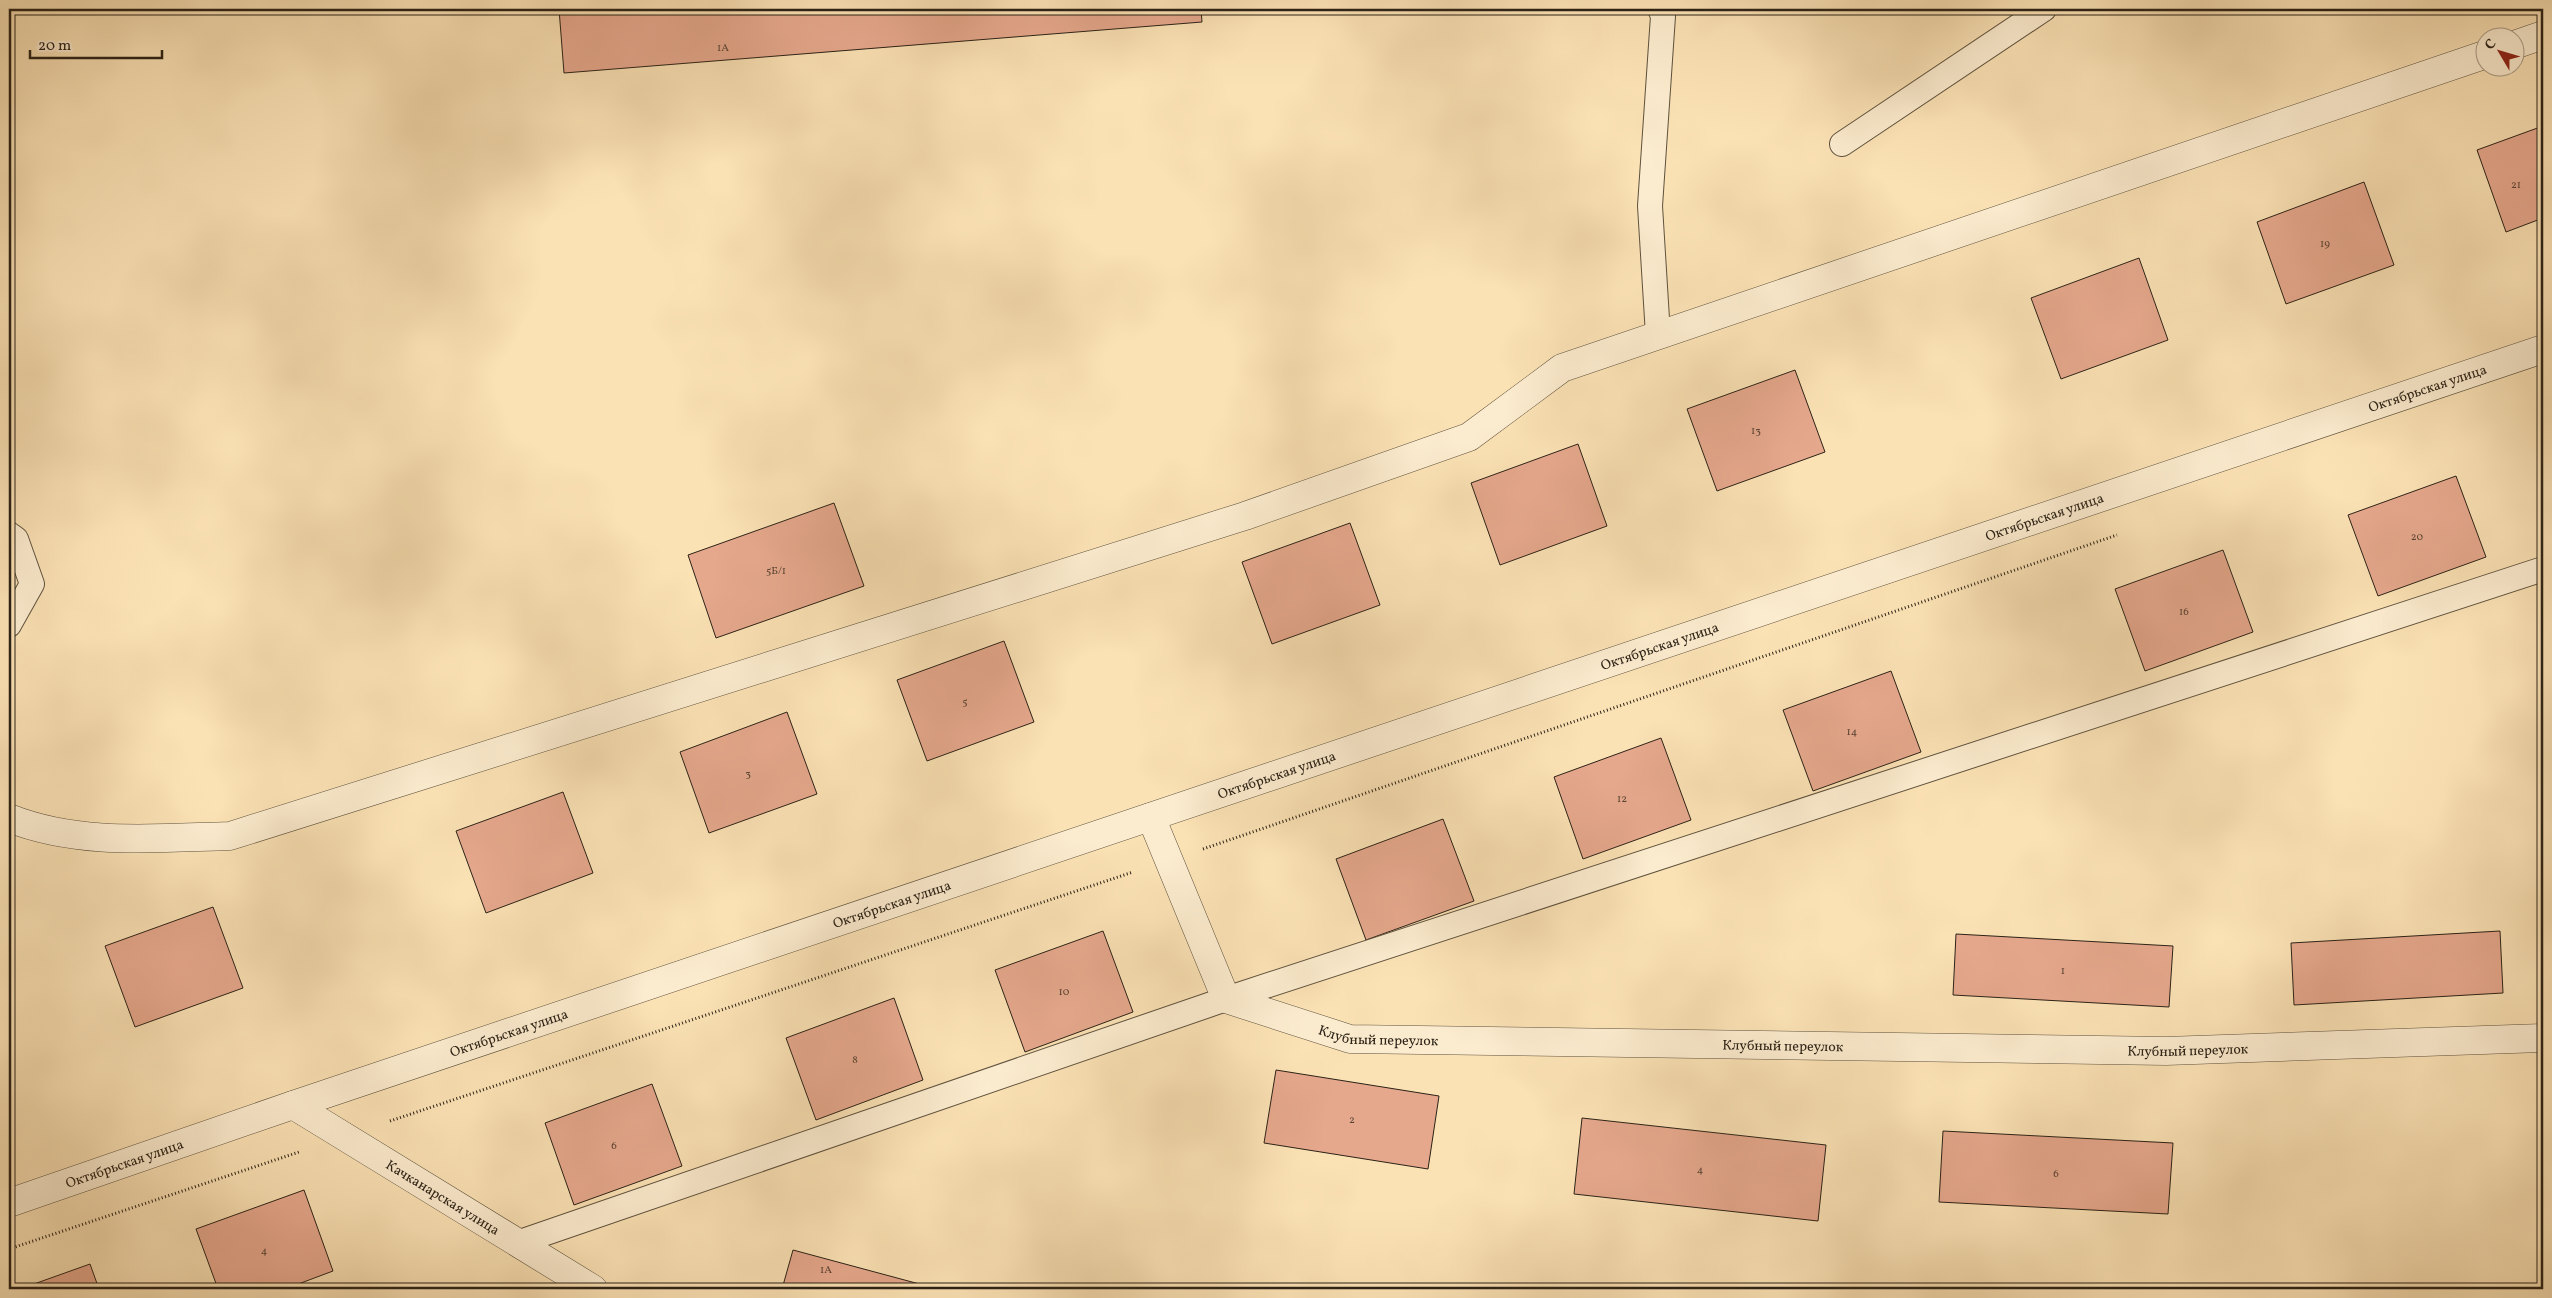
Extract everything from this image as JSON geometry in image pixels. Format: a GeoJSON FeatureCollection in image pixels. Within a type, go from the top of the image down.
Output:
{"type":"FeatureCollection","features":[{"type":"Feature","properties":{"kind":"street"},"geometry":{"type":"LineString","coordinates":[[2524,41],[2543,35]]}},
{"type":"Feature","properties":{"kind":"street"},"geometry":{"type":"LineString","coordinates":[[9,818],[30,826],[101,839],[230,836],[1245,516],[1469,437],[1562,368],[2474,58]]}},
{"type":"Feature","properties":{"kind":"street","name":"Октябрьская улица"},"geometry":{"type":"LineString","coordinates":[[9,1203],[293,1105],[2543,349]]}},
{"type":"Feature","properties":{"kind":"street"},"geometry":{"type":"LineString","coordinates":[[1152,817],[1226,999]]}},
{"type":"Feature","properties":{"kind":"street","name":"Клубный переулок"},"geometry":{"type":"LineString","coordinates":[[1226,999],[1350,1038],[2166,1051],[2543,1038]]}},
{"type":"Feature","properties":{"kind":"street","name":"Качканарская улица"},"geometry":{"type":"LineString","coordinates":[[293,1105],[593,1289]]}},
{"type":"Feature","properties":{"kind":"lane"},"geometry":{"type":"LineString","coordinates":[[1658,335],[1650,206],[1663,16],[1660,9]]}},
{"type":"Feature","properties":{"kind":"lane"},"geometry":{"type":"LineString","coordinates":[[1842,144],[2044,9]]}},
{"type":"Feature","properties":{"kind":"lane"},"geometry":{"type":"LineString","coordinates":[[9,534],[16,540],[32,584],[9,625]]}},
{"type":"Feature","properties":{"kind":"lane"},"geometry":{"type":"LineString","coordinates":[[517,1243],[1226,999],[2543,569]]}},
{"type":"Feature","properties":{"kind":"path"},"geometry":{"type":"LineString","coordinates":[[9,1249],[1169,860],[2125,532]]}},
{"type":"Feature","properties":{"kind":"building"},"geometry":{"type":"Polygon","coordinates":[[[559,9],[1201,9],[1202,22],[564,73],[559,9]]]}},
{"type":"Feature","properties":{"kind":"building"},"geometry":{"type":"Polygon","coordinates":[[[2543,126],[2543,218],[2506,232],[2477,150],[2543,126]]]}},
{"type":"Feature","properties":{"kind":"building"},"geometry":{"type":"Polygon","coordinates":[[[2364,182],[2394,265],[2286,304],[2257,222],[2364,182]]]}},
{"type":"Feature","properties":{"kind":"building"},"geometry":{"type":"Polygon","coordinates":[[[2139,258],[2168,340],[2061,379],[2031,298],[2139,258]]]}},
{"type":"Feature","properties":{"kind":"building"},"geometry":{"type":"Polygon","coordinates":[[[1795,370],[1825,452],[1717,491],[1687,409],[1795,370]]]}},
{"type":"Feature","properties":{"kind":"building"},"geometry":{"type":"Polygon","coordinates":[[[1578,444],[1607,526],[1500,565],[1471,483],[1578,444]]]}},
{"type":"Feature","properties":{"kind":"building"},"geometry":{"type":"Polygon","coordinates":[[[2456,476],[2486,557],[2378,596],[2348,515],[2456,476]]]}},
{"type":"Feature","properties":{"kind":"building"},"geometry":{"type":"Polygon","coordinates":[[[834,503],[864,586],[716,638],[688,555],[834,503]]]}},
{"type":"Feature","properties":{"kind":"building"},"geometry":{"type":"Polygon","coordinates":[[[1350,523],[1380,605],[1272,644],[1242,562],[1350,523]]]}},
{"type":"Feature","properties":{"kind":"building"},"geometry":{"type":"Polygon","coordinates":[[[2223,550],[2253,632],[2145,671],[2115,589],[2223,550]]]}},
{"type":"Feature","properties":{"kind":"building"},"geometry":{"type":"Polygon","coordinates":[[[1004,641],[1034,722],[927,761],[897,680],[1004,641]]]}},
{"type":"Feature","properties":{"kind":"building"},"geometry":{"type":"Polygon","coordinates":[[[1891,671],[1921,752],[1813,791],[1783,710],[1891,671]]]}},
{"type":"Feature","properties":{"kind":"building"},"geometry":{"type":"Polygon","coordinates":[[[787,712],[817,794],[709,833],[680,752],[787,712]]]}},
{"type":"Feature","properties":{"kind":"building"},"geometry":{"type":"Polygon","coordinates":[[[1661,738],[1691,820],[1583,859],[1554,777],[1661,738]]]}},
{"type":"Feature","properties":{"kind":"building"},"geometry":{"type":"Polygon","coordinates":[[[563,792],[593,873],[486,913],[456,831],[563,792]]]}},
{"type":"Feature","properties":{"kind":"building"},"geometry":{"type":"Polygon","coordinates":[[[1443,819],[1474,901],[1366,940],[1336,859],[1443,819]]]}},
{"type":"Feature","properties":{"kind":"building"},"geometry":{"type":"Polygon","coordinates":[[[213,907],[243,988],[135,1027],[105,946],[213,907]]]}},
{"type":"Feature","properties":{"kind":"building"},"geometry":{"type":"Polygon","coordinates":[[[1103,931],[1133,1012],[1025,1052],[995,970],[1103,931]]]}},
{"type":"Feature","properties":{"kind":"building"},"geometry":{"type":"Polygon","coordinates":[[[2500,931],[2503,993],[2294,1005],[2291,943],[2500,931]]]}},
{"type":"Feature","properties":{"kind":"building"},"geometry":{"type":"Polygon","coordinates":[[[1956,934],[2173,946],[2169,1007],[1953,995],[1956,934]]]}},
{"type":"Feature","properties":{"kind":"building"},"geometry":{"type":"Polygon","coordinates":[[[894,998],[923,1080],[816,1120],[786,1038],[894,998]]]}},
{"type":"Feature","properties":{"kind":"building"},"geometry":{"type":"Polygon","coordinates":[[[1276,1070],[1439,1096],[1428,1169],[1264,1143],[1276,1070]]]}},
{"type":"Feature","properties":{"kind":"building"},"geometry":{"type":"Polygon","coordinates":[[[652,1084],[682,1166],[574,1205],[545,1123],[652,1084]]]}},
{"type":"Feature","properties":{"kind":"building"},"geometry":{"type":"Polygon","coordinates":[[[1582,1118],[1826,1145],[1818,1221],[1574,1194],[1582,1118]]]}},
{"type":"Feature","properties":{"kind":"building"},"geometry":{"type":"Polygon","coordinates":[[[1943,1131],[2173,1143],[2168,1214],[1939,1202],[1943,1131]]]}},
{"type":"Feature","properties":{"kind":"building"},"geometry":{"type":"Polygon","coordinates":[[[304,1190],[333,1271],[285,1289],[218,1289],[196,1229],[304,1190]]]}},
{"type":"Feature","properties":{"kind":"building"},"geometry":{"type":"Polygon","coordinates":[[[793,1250],[938,1289],[782,1289],[793,1250]]]}},
{"type":"Feature","properties":{"kind":"building"},"geometry":{"type":"Polygon","coordinates":[[[90,1264],[99,1289],[20,1289],[90,1264]]]}}]}
